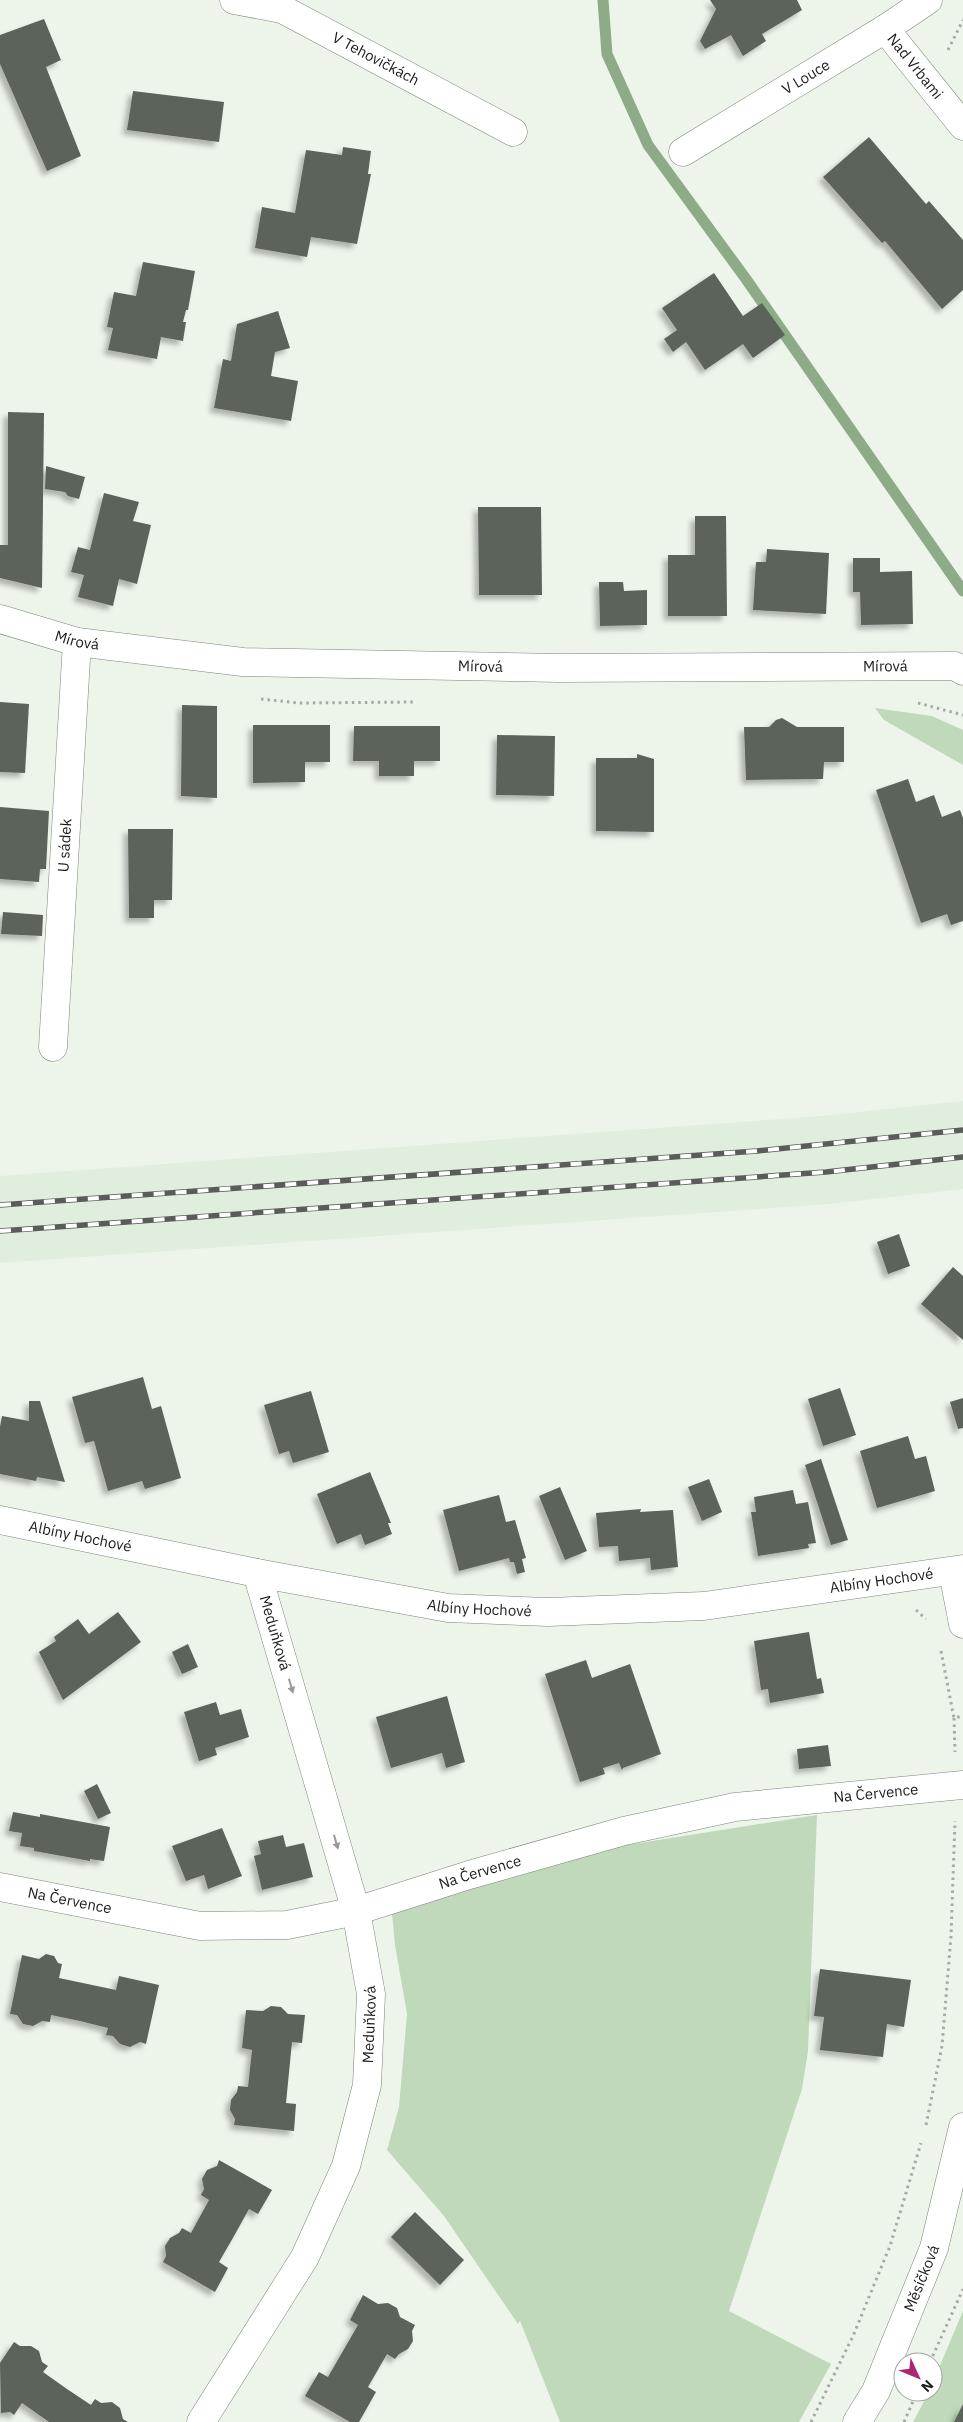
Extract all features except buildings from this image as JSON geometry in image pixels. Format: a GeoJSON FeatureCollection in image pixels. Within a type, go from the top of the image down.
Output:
{"type":"FeatureCollection","features":[{"type":"Feature","properties":{"kind":"street","name":"V Tehovičkách"},"geometry":{"type":"LineString","coordinates":[[234,0],[284,4],[513,132]]}},
{"type":"Feature","properties":{"kind":"street","name":"V Louce"},"geometry":{"type":"LineString","coordinates":[[683,152],[885,29],[928,0]]}},
{"type":"Feature","properties":{"kind":"street","name":"Nad Vrbami"},"geometry":{"type":"LineString","coordinates":[[885,29],[963,126]]}},
{"type":"Feature","properties":{"kind":"street","name":"Mírová"},"geometry":{"type":"LineString","coordinates":[[0,619],[77,642],[244,662],[559,668],[960,668]]}},
{"type":"Feature","properties":{"kind":"street","name":"U sádek"},"geometry":{"type":"LineString","coordinates":[[53,1047],[77,642]]}},
{"type":"Feature","properties":{"kind":"street","name":"Albíny Hochové"},"geometry":{"type":"LineString","coordinates":[[0,1520],[257,1573],[448,1608],[548,1612],[704,1606],[958,1570]]}},
{"type":"Feature","properties":{"kind":"street"},"geometry":{"type":"LineString","coordinates":[[958,1570],[963,1624]]}},
{"type":"Feature","properties":{"kind":"street","name":"Meduňková"},"geometry":{"type":"LineString","coordinates":[[201,2422],[305,2257],[346,2166],[367,2085],[371,1994],[356,1911],[257,1573]]}},
{"type":"Feature","properties":{"kind":"street","name":"Na Července"},"geometry":{"type":"LineString","coordinates":[[0,1887],[200,1926],[287,1925],[356,1911],[469,1875],[614,1834],[735,1807],[960,1785]]}},
{"type":"Feature","properties":{"kind":"street","name":"Měsíčková"},"geometry":{"type":"LineString","coordinates":[[857,2422],[876,2392],[934,2248],[963,2127]]}},
{"type":"Feature","properties":{"kind":"path"},"geometry":{"type":"LineString","coordinates":[[948,55],[948,47],[963,20]]}},
{"type":"Feature","properties":{"kind":"path"},"geometry":{"type":"LineString","coordinates":[[925,2127],[942,2046],[952,1936],[960,1785],[954,1718]]}},
{"type":"Feature","properties":{"kind":"path"},"geometry":{"type":"LineString","coordinates":[[811,2422],[853,2336],[890,2246],[923,2136]]}},
{"type":"Feature","properties":{"kind":"path"},"geometry":{"type":"LineString","coordinates":[[934,2352],[963,2288]]}},
{"type":"Feature","properties":{"kind":"path"},"geometry":{"type":"LineString","coordinates":[[904,2422],[913,2402]]}},
{"type":"Feature","properties":{"kind":"shaded area"},"geometry":{"type":"Polygon","coordinates":[[[963,1101],[963,1189],[829,1204],[0,1263],[0,1176],[821,1116],[963,1101]]]}},
{"type":"Feature","properties":{"kind":"green space"},"geometry":{"type":"Polygon","coordinates":[[[875,708],[932,716],[963,730],[963,765],[884,720],[875,708]]]}},
{"type":"Feature","properties":{"kind":"green space"},"geometry":{"type":"Polygon","coordinates":[[[817,1815],[808,2051],[802,2089],[729,2311],[831,2364],[799,2422],[560,2422],[520,2321],[518,2324],[444,2216],[387,2150],[399,2107],[407,2014],[395,1945],[392,1913],[608,1848],[817,1815]]]}},
{"type":"Feature","properties":{"kind":"green space"},"geometry":{"type":"Polygon","coordinates":[[[963,2311],[963,2422],[913,2422],[924,2402],[943,2402],[943,2358],[963,2311]]]}},
{"type":"Feature","properties":{"kind":"waterway"},"geometry":{"type":"LineString","coordinates":[[603,0],[607,54],[648,145],[746,279],[963,591]]}},
{"type":"Feature","properties":{"kind":"railway"},"geometry":{"type":"LineString","coordinates":[[0,1205],[757,1151],[963,1130]]}},
{"type":"Feature","properties":{"kind":"railway"},"geometry":{"type":"LineString","coordinates":[[0,1231],[826,1172],[963,1157]]}}]}
